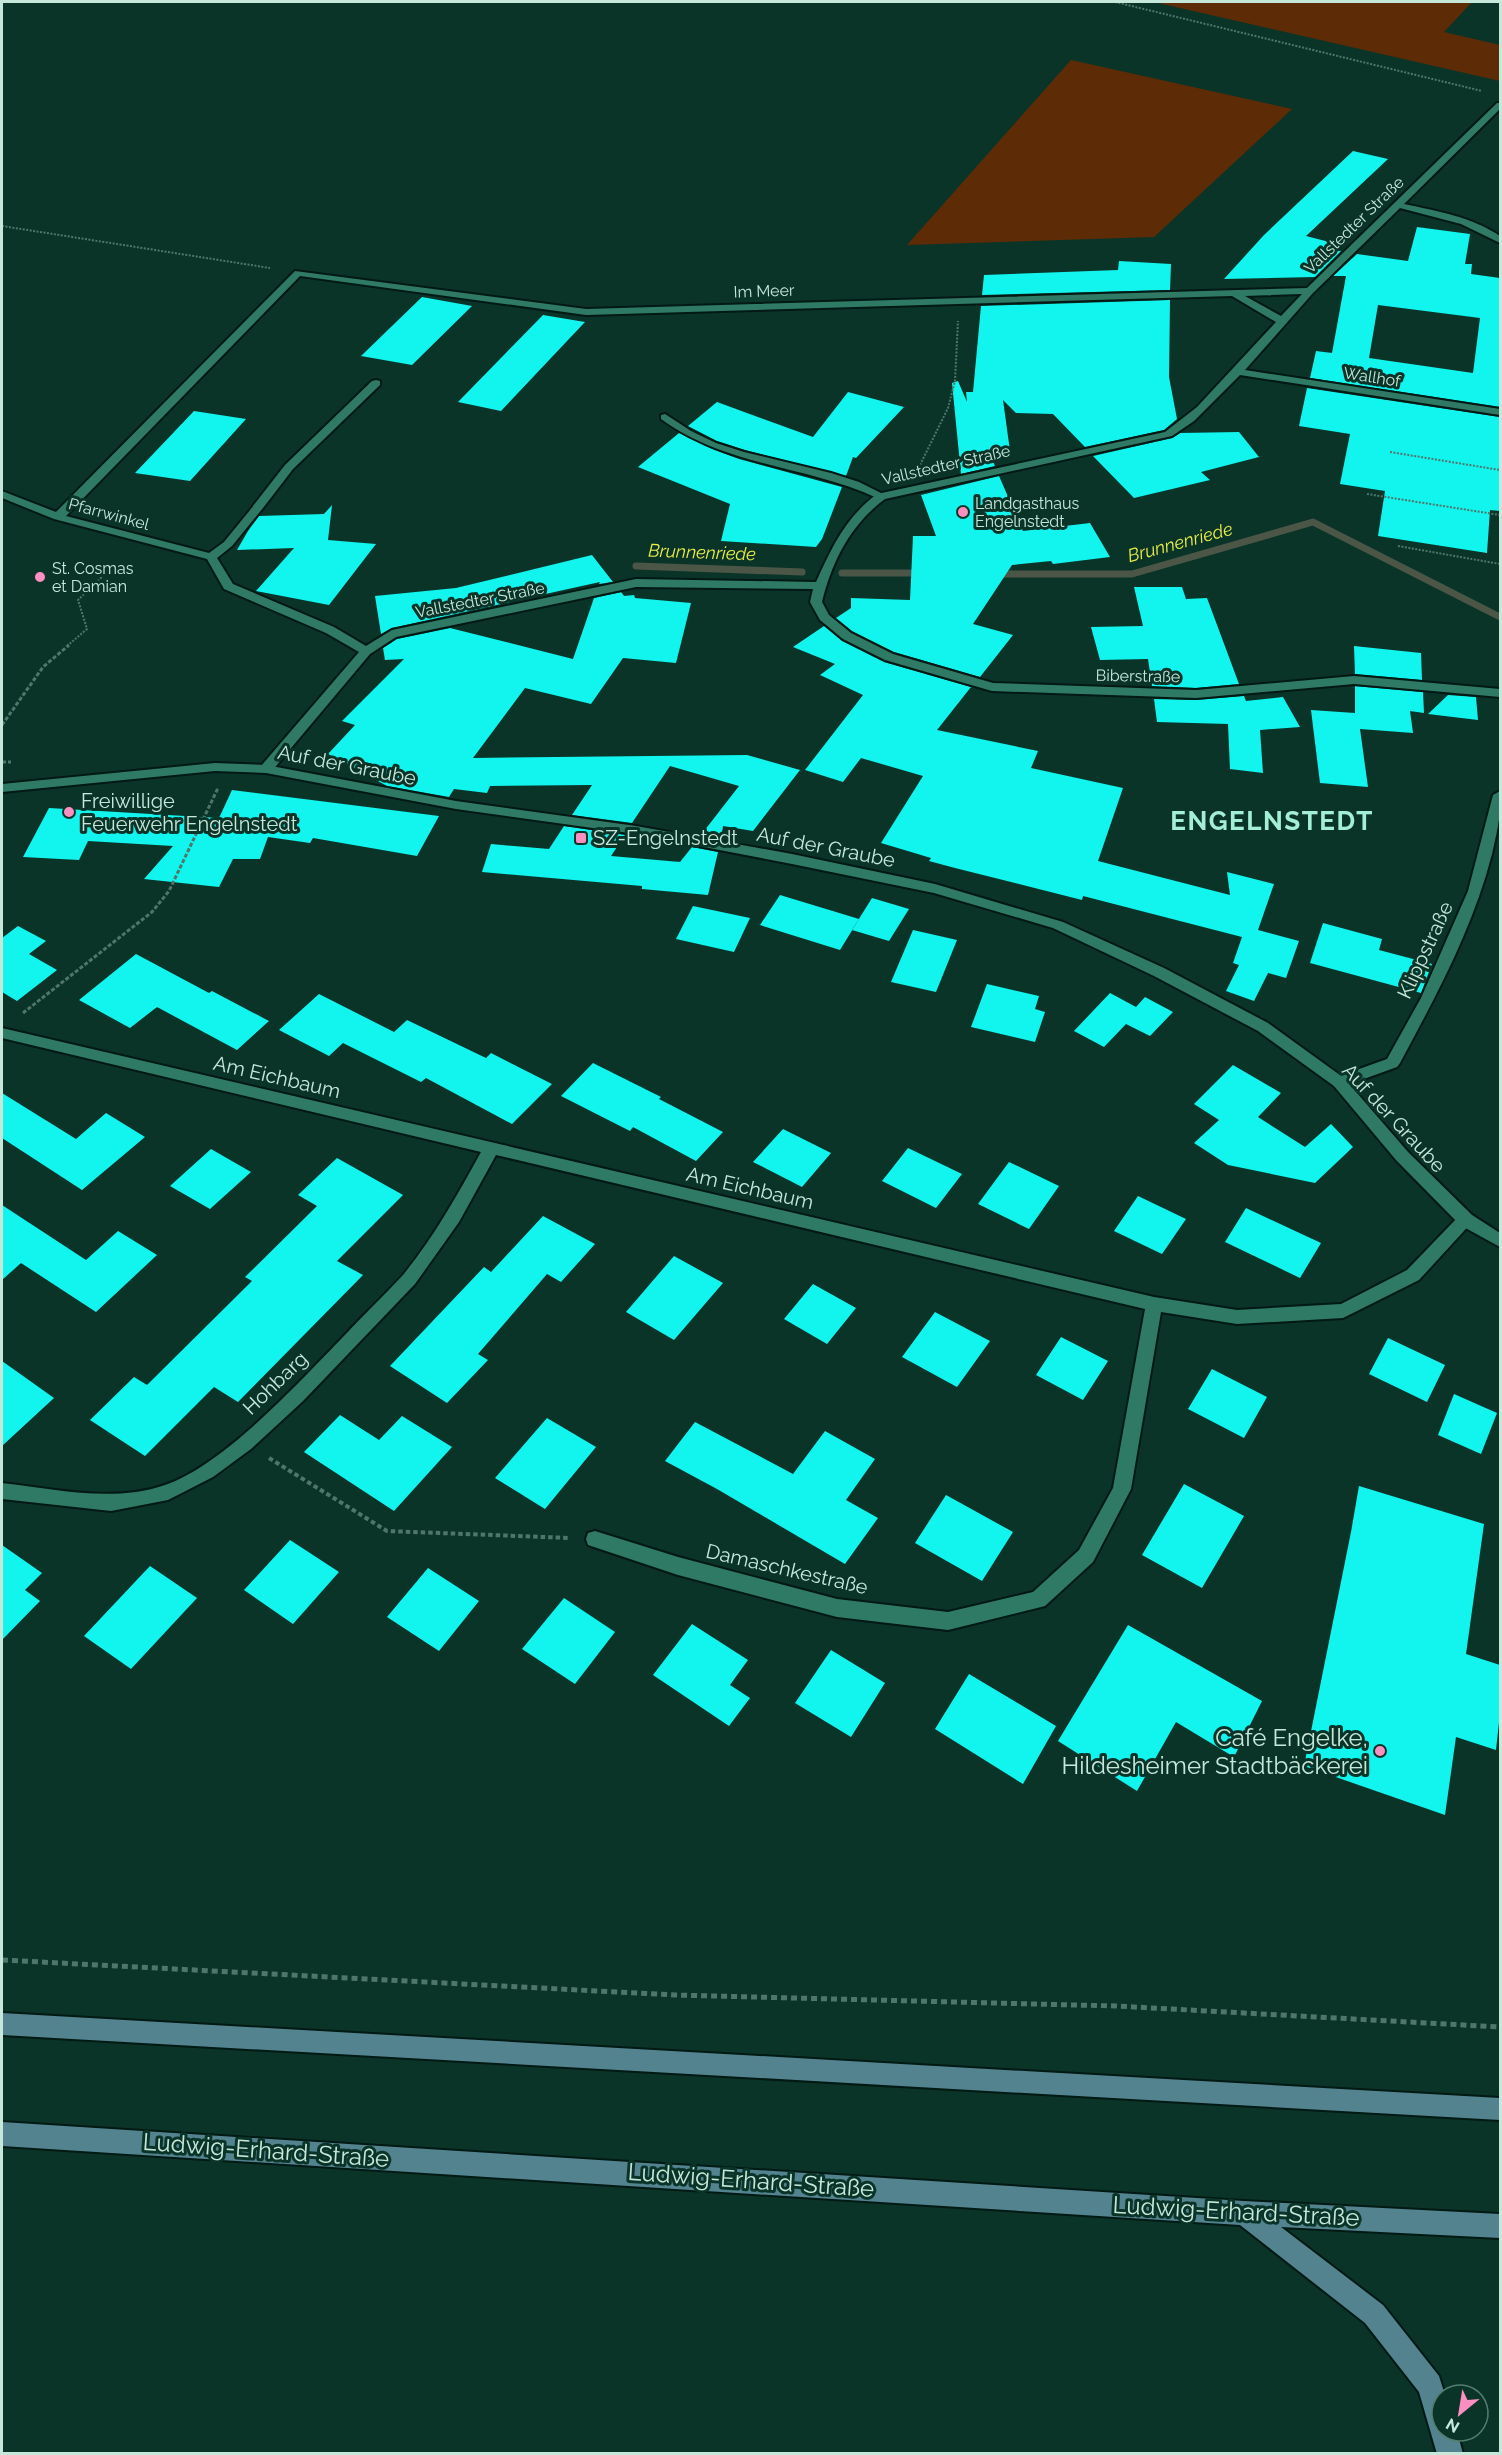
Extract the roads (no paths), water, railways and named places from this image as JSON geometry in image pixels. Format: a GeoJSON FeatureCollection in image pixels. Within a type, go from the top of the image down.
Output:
{"type":"FeatureCollection","features":[{"type":"Feature","properties":{"kind":"main road"},"geometry":{"type":"LineString","coordinates":[[2,2024],[1500,2109]]}},
{"type":"Feature","properties":{"kind":"main road","name":"Ludwig-Erhard-Straße"},"geometry":{"type":"LineString","coordinates":[[2,2134],[1244,2213],[1500,2226]]}},
{"type":"Feature","properties":{"kind":"main road"},"geometry":{"type":"LineString","coordinates":[[1244,2213],[1374,2314],[1430,2385]]}},
{"type":"Feature","properties":{"kind":"street","name":"Vallstedter Straße"},"geometry":{"type":"LineString","coordinates":[[266,769],[366,651],[393,634],[636,583],[820,586],[847,526],[861,509],[880,496],[1168,434],[1182,428],[1239,372],[1310,291],[1500,105]]}},
{"type":"Feature","properties":{"kind":"street"},"geometry":{"type":"LineString","coordinates":[[1398,205],[1440,215],[1488,231],[1500,240]]}},
{"type":"Feature","properties":{"kind":"street","name":"Im Meer"},"geometry":{"type":"LineString","coordinates":[[58,518],[298,273],[586,312],[956,299],[1310,291]]}},
{"type":"Feature","properties":{"kind":"street"},"geometry":{"type":"LineString","coordinates":[[1233,293],[1282,321]]}},
{"type":"Feature","properties":{"kind":"street","name":"Wallhof"},"geometry":{"type":"LineString","coordinates":[[1239,372],[1500,412]]}},
{"type":"Feature","properties":{"kind":"street"},"geometry":{"type":"LineString","coordinates":[[366,651],[330,630],[228,586],[211,557],[228,544],[289,467],[376,383]]}},
{"type":"Feature","properties":{"kind":"street"},"geometry":{"type":"LineString","coordinates":[[665,417],[683,431],[719,447],[745,456],[841,478],[880,496]]}},
{"type":"Feature","properties":{"kind":"street","name":"Pfarrwinkel"},"geometry":{"type":"LineString","coordinates":[[2,494],[58,518],[211,557]]}},
{"type":"Feature","properties":{"kind":"street","name":"Biberstraße"},"geometry":{"type":"LineString","coordinates":[[820,586],[816,602],[824,617],[847,636],[889,657],[959,680],[992,687],[1196,694],[1354,680],[1500,693]]}},
{"type":"Feature","properties":{"kind":"street","name":"Auf der Graube"},"geometry":{"type":"LineString","coordinates":[[2,788],[228,768],[266,769],[456,805],[636,830],[792,859],[935,889],[1047,921],[1159,972],[1263,1027],[1339,1082],[1402,1156],[1466,1220],[1500,1241]]}},
{"type":"Feature","properties":{"kind":"street","name":"Klippstraße"},"geometry":{"type":"LineString","coordinates":[[1339,1082],[1392,1063],[1428,998],[1475,891],[1500,795]]}},
{"type":"Feature","properties":{"kind":"street","name":"Am Eichbaum"},"geometry":{"type":"LineString","coordinates":[[2,1033],[1154,1305],[1237,1317],[1342,1311],[1413,1275],[1466,1220]]}},
{"type":"Feature","properties":{"kind":"street","name":"Hohbarg"},"geometry":{"type":"LineString","coordinates":[[2,1491],[111,1503],[168,1492],[207,1471],[245,1443],[297,1396],[409,1279],[453,1217],[491,1149]]}},
{"type":"Feature","properties":{"kind":"street","name":"Damaschkestraße"},"geometry":{"type":"LineString","coordinates":[[595,1539],[678,1566],[837,1608],[948,1621],[1038,1600],[1086,1556],[1122,1488],[1154,1305]]}},
{"type":"Feature","properties":{"kind":"waterway","name":"Brunnenriede"},"geometry":{"type":"LineString","coordinates":[[992,574],[1132,574],[1313,522],[1500,617]]}},
{"type":"Feature","properties":{"kind":"waterway","name":"Brunnenriede"},"geometry":{"type":"LineString","coordinates":[[636,566],[802,572]]}},
{"type":"Feature","properties":{"kind":"waterway","name":"Brunnenriede"},"geometry":{"type":"LineString","coordinates":[[842,573],[926,573]]}},
{"type":"Feature","properties":{"kind":"place","name":"Landgasthaus Engelnstedt"},"geometry":{"type":"Point","coordinates":[963,512]}},
{"type":"Feature","properties":{"kind":"place","name":"St. Cosmas et Damian"},"geometry":{"type":"Point","coordinates":[40,577]}},
{"type":"Feature","properties":{"kind":"place","name":"Freiwillige Feuerwehr Engelnstedt"},"geometry":{"type":"Point","coordinates":[69,812]}},
{"type":"Feature","properties":{"kind":"place","name":"SZ-Engelnstedt"},"geometry":{"type":"Point","coordinates":[581,838]}},
{"type":"Feature","properties":{"kind":"place","name":"Café Engelke, Hildesheimer Stadtbäckerei"},"geometry":{"type":"Point","coordinates":[1380,1751]}},
{"type":"Feature","properties":{"kind":"district","name":"ENGELNSTEDT"},"geometry":{"type":"Point","coordinates":[1272,821]}}]}
